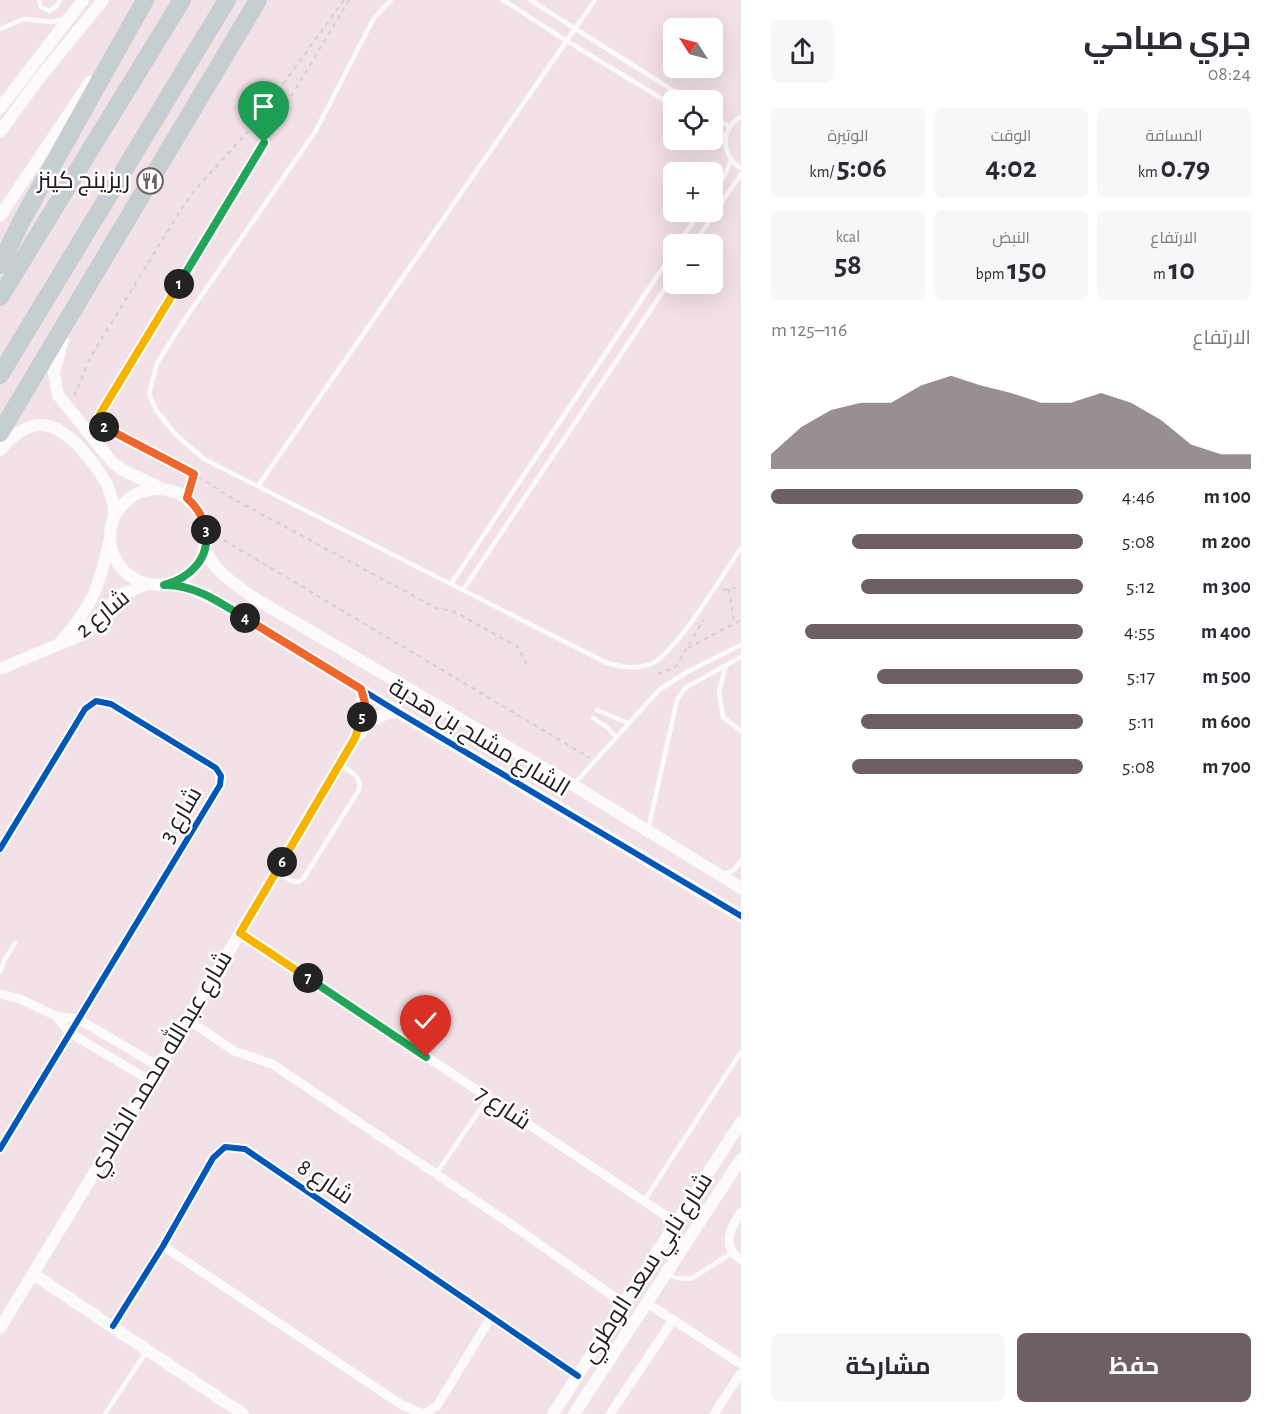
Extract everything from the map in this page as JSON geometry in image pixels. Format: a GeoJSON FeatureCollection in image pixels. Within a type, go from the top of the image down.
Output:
{"type":"FeatureCollection","features":[{"type":"Feature","properties":{"kind":"highway"},"geometry":{"type":"LineString","coordinates":[[0,265],[22,220],[145,0]]}},
{"type":"Feature","properties":{"kind":"highway"},"geometry":{"type":"LineString","coordinates":[[0,297],[182,0]]}},
{"type":"Feature","properties":{"kind":"highway"},"geometry":{"type":"LineString","coordinates":[[0,375],[227,0]]}},
{"type":"Feature","properties":{"kind":"highway"},"geometry":{"type":"LineString","coordinates":[[0,433],[258,0]]}},
{"type":"Feature","properties":{"kind":"highway"},"geometry":{"type":"LineString","coordinates":[[232,44],[264,0]]}},
{"type":"Feature","properties":{"kind":"street"},"geometry":{"type":"LineString","coordinates":[[0,108],[83,0]]}},
{"type":"Feature","properties":{"kind":"street"},"geometry":{"type":"LineString","coordinates":[[0,132],[38,80],[103,0]]}},
{"type":"Feature","properties":{"kind":"street"},"geometry":{"type":"LineString","coordinates":[[0,216],[132,22]]}},
{"type":"Feature","properties":{"kind":"street"},"geometry":{"type":"LineString","coordinates":[[0,450],[14,434],[24,428],[42,425],[60,430],[80,447],[106,482],[113,499],[114,517],[110,540],[112,552],[122,568],[136,580],[148,584],[164,585],[178,581],[200,562],[207,534],[201,514],[187,498],[175,491],[160,488],[113,463],[58,395],[54,373],[59,349],[82,294]]}},
{"type":"Feature","properties":{"kind":"street"},"geometry":{"type":"LineString","coordinates":[[114,517],[128,499],[138,493],[160,488]]}},
{"type":"Feature","properties":{"kind":"street","name":"شارع 2"},"geometry":{"type":"LineString","coordinates":[[58,644],[88,609],[101,579],[110,540]]}},
{"type":"Feature","properties":{"kind":"street","name":"الشارع مشلح بن هدبة"},"geometry":{"type":"LineString","coordinates":[[205,549],[213,565],[226,578],[259,601],[573,785],[741,888]]}},
{"type":"Feature","properties":{"kind":"street","name":"شارع 2"},"geometry":{"type":"LineString","coordinates":[[0,669],[71,640],[87,630],[120,595],[148,584]]}},
{"type":"Feature","properties":{"kind":"street","name":"الشارع مشلح بن هدبة"},"geometry":{"type":"LineString","coordinates":[[164,585],[179,584],[219,602],[398,712],[741,916]]}},
{"type":"Feature","properties":{"kind":"street","name":"شارع عبدالله محمد الخالدي"},"geometry":{"type":"LineString","coordinates":[[355,738],[364,712],[365,703],[361,689]]}},
{"type":"Feature","properties":{"kind":"street","name":"شارع 3"},"geometry":{"type":"LineString","coordinates":[[0,849],[84,709],[96,701],[111,704],[216,768],[220,773],[220,785],[0,1149]]}},
{"type":"Feature","properties":{"kind":"street","name":"شارع عبدالله محمد الخالدي"},"geometry":{"type":"LineString","coordinates":[[0,1328],[240,933],[355,738],[375,717],[384,712],[398,712]]}},
{"type":"Feature","properties":{"kind":"street"},"geometry":{"type":"LineString","coordinates":[[725,906],[732,906],[741,901]]}},
{"type":"Feature","properties":{"kind":"street","name":"شارع 7"},"geometry":{"type":"LineString","coordinates":[[240,933],[677,1223]]}},
{"type":"Feature","properties":{"kind":"street"},"geometry":{"type":"LineString","coordinates":[[0,994],[20,999],[56,1016],[78,1019],[158,1066]]}},
{"type":"Feature","properties":{"kind":"street"},"geometry":{"type":"LineString","coordinates":[[56,1016],[70,1033],[149,1080]]}},
{"type":"Feature","properties":{"kind":"street"},"geometry":{"type":"LineString","coordinates":[[187,1018],[234,1050],[272,1064],[518,1228],[624,1304]]}},
{"type":"Feature","properties":{"kind":"street","name":"شارع نابي سعد الوطري"},"geometry":{"type":"LineString","coordinates":[[553,1414],[741,1122]]}},
{"type":"Feature","properties":{"kind":"street"},"geometry":{"type":"LineString","coordinates":[[727,1143],[733,1140],[741,1144]]}},
{"type":"Feature","properties":{"kind":"street","name":"شارع 8"},"geometry":{"type":"LineString","coordinates":[[112,1326],[163,1246],[213,1158],[225,1147],[234,1147],[245,1149],[578,1376]]}},
{"type":"Feature","properties":{"kind":"street","name":"شارع نابي سعد الوطري"},"geometry":{"type":"LineString","coordinates":[[574,1414],[741,1159]]}},
{"type":"Feature","properties":{"kind":"street"},"geometry":{"type":"LineString","coordinates":[[741,1212],[728,1236],[733,1252],[741,1260]]}},
{"type":"Feature","properties":{"kind":"street"},"geometry":{"type":"LineString","coordinates":[[163,1246],[402,1405],[424,1414],[437,1406],[492,1317]]}},
{"type":"Feature","properties":{"kind":"street"},"geometry":{"type":"LineString","coordinates":[[33,1274],[243,1414]]}},
{"type":"Feature","properties":{"kind":"street"},"geometry":{"type":"LineString","coordinates":[[647,1303],[741,1364]]}},
{"type":"Feature","properties":{"kind":"street"},"geometry":{"type":"LineString","coordinates":[[610,1414],[673,1320]]}},
{"type":"Feature","properties":{"kind":"street"},"geometry":{"type":"LineString","coordinates":[[714,1414],[741,1372]]}},
{"type":"Feature","properties":{"kind":"lane"},"geometry":{"type":"LineString","coordinates":[[39,0],[41,7],[49,11],[57,6],[60,0]]}},
{"type":"Feature","properties":{"kind":"lane"},"geometry":{"type":"LineString","coordinates":[[391,0],[374,18],[315,132],[191,309],[157,363],[149,394],[156,410],[176,435],[204,459],[607,663],[622,667],[637,667],[653,663],[673,645],[741,548]]}},
{"type":"Feature","properties":{"kind":"lane"},"geometry":{"type":"LineString","coordinates":[[503,0],[663,99]]}},
{"type":"Feature","properties":{"kind":"lane"},"geometry":{"type":"LineString","coordinates":[[530,0],[672,90]]}},
{"type":"Feature","properties":{"kind":"lane"},"geometry":{"type":"LineString","coordinates":[[258,486],[595,0]]}},
{"type":"Feature","properties":{"kind":"lane"},"geometry":{"type":"LineString","coordinates":[[0,29],[19,20],[52,22],[71,15]]}},
{"type":"Feature","properties":{"kind":"lane"},"geometry":{"type":"LineString","coordinates":[[741,117],[730,127],[725,137],[727,153],[731,160],[741,168]]}},
{"type":"Feature","properties":{"kind":"lane"},"geometry":{"type":"LineString","coordinates":[[723,123],[730,127]]}},
{"type":"Feature","properties":{"kind":"lane"},"geometry":{"type":"LineString","coordinates":[[723,178],[731,160]]}},
{"type":"Feature","properties":{"kind":"lane"},"geometry":{"type":"LineString","coordinates":[[701,234],[741,174]]}},
{"type":"Feature","properties":{"kind":"lane"},"geometry":{"type":"LineString","coordinates":[[452,584],[663,267]]}},
{"type":"Feature","properties":{"kind":"lane"},"geometry":{"type":"LineString","coordinates":[[463,590],[663,291]]}},
{"type":"Feature","properties":{"kind":"lane"},"geometry":{"type":"LineString","coordinates":[[547,439],[559,446]]}},
{"type":"Feature","properties":{"kind":"lane"},"geometry":{"type":"LineString","coordinates":[[573,785],[659,690],[741,645]]}},
{"type":"Feature","properties":{"kind":"lane"},"geometry":{"type":"LineString","coordinates":[[648,830],[677,700],[685,688],[741,657]]}},
{"type":"Feature","properties":{"kind":"lane"},"geometry":{"type":"LineString","coordinates":[[726,665],[719,692],[723,717],[741,731]]}},
{"type":"Feature","properties":{"kind":"lane"},"geometry":{"type":"LineString","coordinates":[[597,710],[628,723]]}},
{"type":"Feature","properties":{"kind":"lane"},"geometry":{"type":"LineString","coordinates":[[593,718],[608,728],[616,737]]}},
{"type":"Feature","properties":{"kind":"lane"},"geometry":{"type":"LineString","coordinates":[[276,871],[291,881],[298,882],[303,879],[359,790],[358,778],[339,764]]}},
{"type":"Feature","properties":{"kind":"lane"},"geometry":{"type":"LineString","coordinates":[[721,876],[734,870],[740,864]]}},
{"type":"Feature","properties":{"kind":"lane"},"geometry":{"type":"LineString","coordinates":[[0,972],[3,957],[15,943]]}},
{"type":"Feature","properties":{"kind":"lane"},"geometry":{"type":"LineString","coordinates":[[644,1201],[741,1052]]}},
{"type":"Feature","properties":{"kind":"lane"},"geometry":{"type":"LineString","coordinates":[[436,1174],[488,1098]]}},
{"type":"Feature","properties":{"kind":"lane"},"geometry":{"type":"LineString","coordinates":[[666,1274],[691,1279],[733,1252]]}},
{"type":"Feature","properties":{"kind":"lane"},"geometry":{"type":"LineString","coordinates":[[105,1414],[148,1350]]}},
{"type":"Feature","properties":{"kind":"path"},"geometry":{"type":"LineString","coordinates":[[70,411],[91,356],[182,208],[194,191],[252,127],[344,0]]}},
{"type":"Feature","properties":{"kind":"path"},"geometry":{"type":"LineString","coordinates":[[349,0],[100,414],[104,426],[194,474],[230,497],[436,608],[453,611],[518,647],[527,665]]}},
{"type":"Feature","properties":{"kind":"path"},"geometry":{"type":"LineString","coordinates":[[187,498],[194,474]]}},
{"type":"Feature","properties":{"kind":"path"},"geometry":{"type":"LineString","coordinates":[[207,534],[222,539],[595,761]]}},
{"type":"Feature","properties":{"kind":"path"},"geometry":{"type":"LineString","coordinates":[[734,624],[729,589],[741,587]]}},
{"type":"Feature","properties":{"kind":"path"},"geometry":{"type":"LineString","coordinates":[[658,674],[675,668],[688,648],[741,620]]}},
{"type":"Feature","properties":{"kind":"cycle path"},"geometry":{"type":"LineString","coordinates":[[164,585],[179,584],[219,602],[398,712],[741,916]]}},
{"type":"Feature","properties":{"kind":"cycle path"},"geometry":{"type":"LineString","coordinates":[[0,849],[85,709],[96,701],[111,704],[216,768],[221,776],[220,785],[0,1149]]}},
{"type":"Feature","properties":{"kind":"cycle path"},"geometry":{"type":"LineString","coordinates":[[113,1326],[163,1246],[213,1158],[225,1147],[245,1149],[578,1376]]}},
{"type":"Feature","properties":{"kind":"place","name":"ريزينج كينز"},"geometry":{"type":"Point","coordinates":[150,181]}},
{"type":"Feature","properties":{"kind":"route"},"geometry":{"type":"LineString","coordinates":[[264,143],[100,414],[104,426],[194,474],[187,498],[204,520],[207,534],[205,549],[200,562],[190,573],[178,581],[164,585],[179,584],[219,602],[361,689],[365,703],[355,738],[240,933],[426,1057]]}}]}
